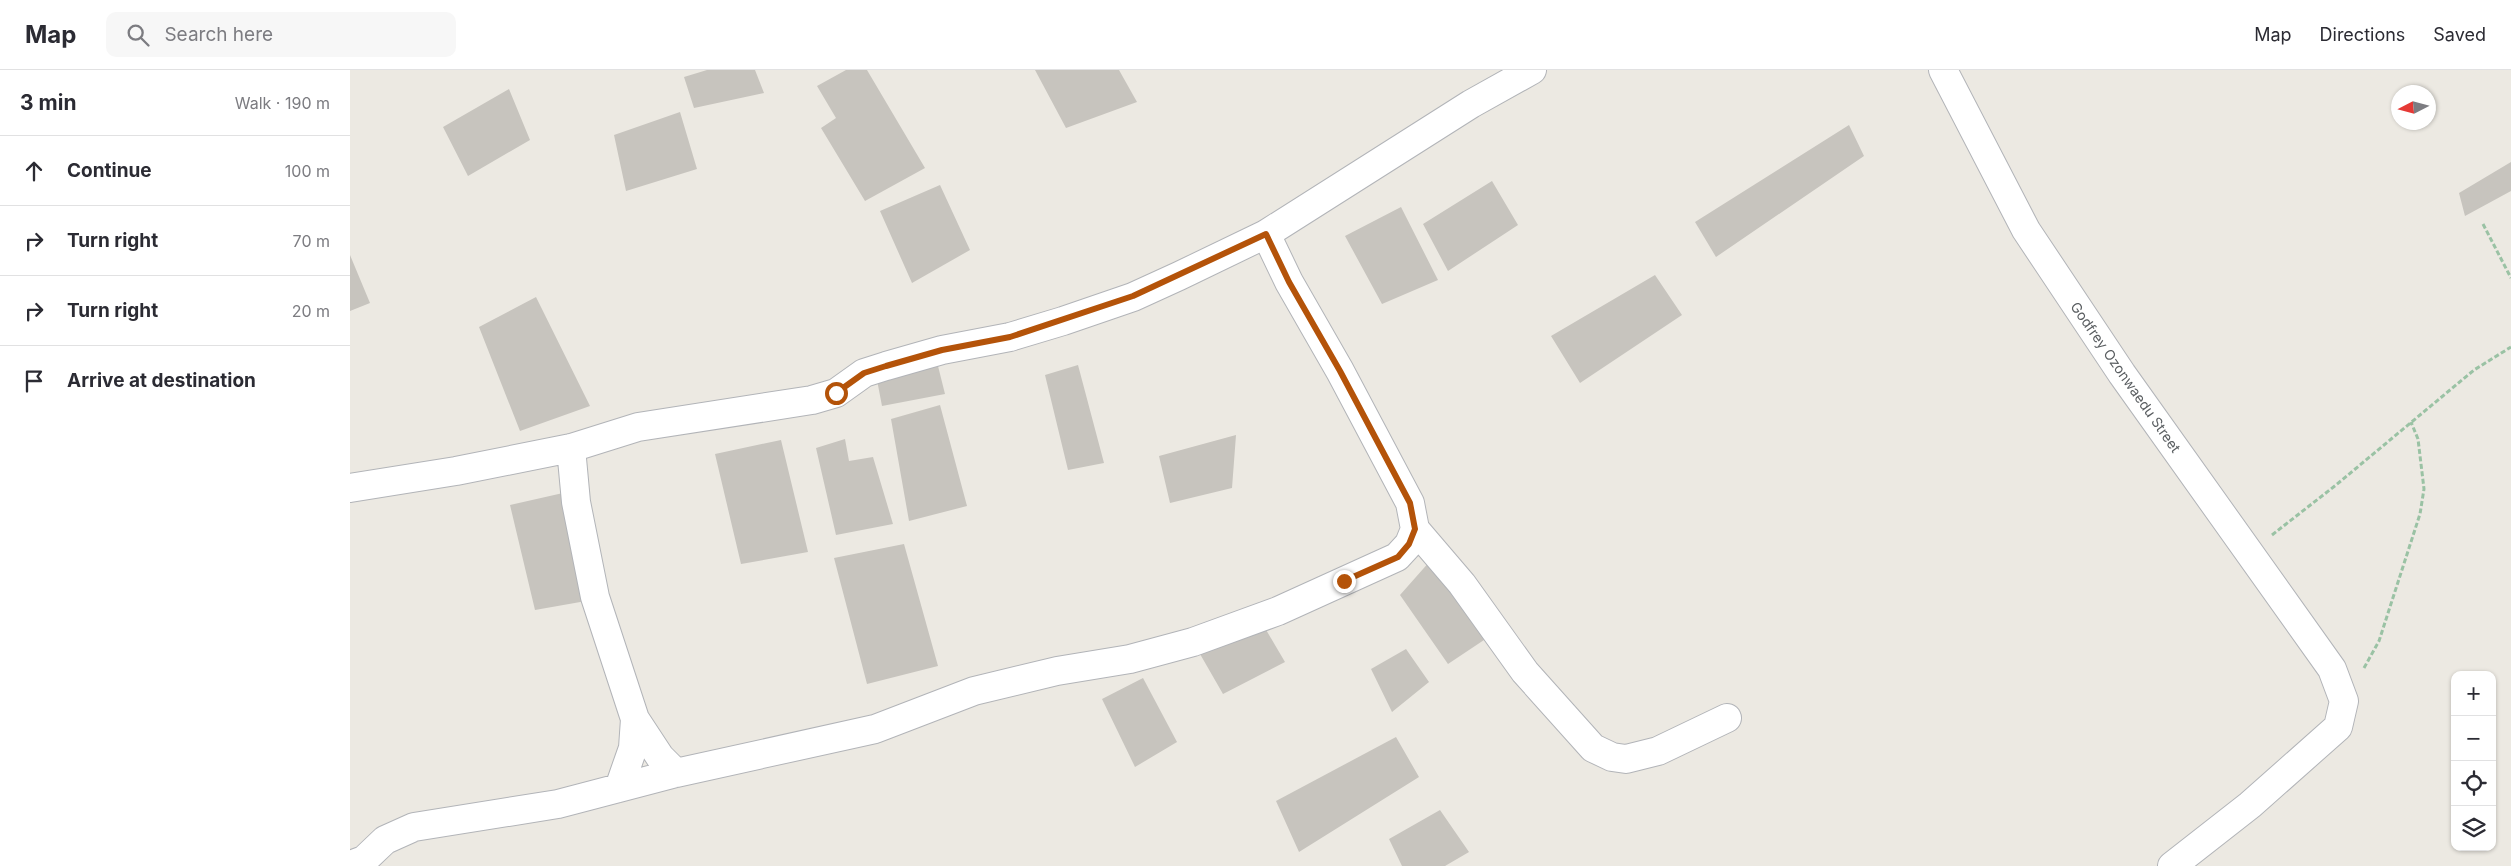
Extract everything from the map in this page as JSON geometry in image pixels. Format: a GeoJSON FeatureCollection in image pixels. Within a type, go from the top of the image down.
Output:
{"type":"FeatureCollection","features":[{"type":"Feature","properties":{"kind":"street"},"geometry":{"type":"LineString","coordinates":[[350,488],[456,471],[571,448],[638,427],[770,408],[836,393],[864,373],[942,350],[1010,337],[1133,296],[1266,234],[1471,104],[1532,70]]}},
{"type":"Feature","properties":{"kind":"street","name":"Godfrey Ozonwaedu Street"},"geometry":{"type":"LineString","coordinates":[[1943,70],[2026,230],[2122,374],[2332,669],[2344,701]]}},
{"type":"Feature","properties":{"kind":"street"},"geometry":{"type":"LineString","coordinates":[[1266,234],[1289,282],[1340,371],[1410,503],[1415,529],[1462,584],[1525,672],[1593,748],[1612,757],[1626,759],[1658,752],[1727,718]]}},
{"type":"Feature","properties":{"kind":"street"},"geometry":{"type":"LineString","coordinates":[[571,448],[576,502],[595,597],[635,719],[660,757],[676,773]]}},
{"type":"Feature","properties":{"kind":"street"},"geometry":{"type":"LineString","coordinates":[[350,865],[364,860],[385,840],[414,827],[558,804],[676,773],[875,729],[974,691],[1057,671],[1130,659],[1193,642],[1278,611],[1398,557],[1409,544],[1415,529]]}},
{"type":"Feature","properties":{"kind":"street"},"geometry":{"type":"LineString","coordinates":[[2172,866],[2273,786],[2338,726],[2344,701]]}},
{"type":"Feature","properties":{"kind":"street"},"geometry":{"type":"LineString","coordinates":[[618,788],[633,748],[635,719]]}},
{"type":"Feature","properties":{"kind":"path"},"geometry":{"type":"LineString","coordinates":[[2483,224],[2511,278]]}},
{"type":"Feature","properties":{"kind":"path"},"geometry":{"type":"LineString","coordinates":[[2255,561],[2265,542],[2279,527],[2336,485],[2474,370],[2511,347]]}},
{"type":"Feature","properties":{"kind":"path"},"geometry":{"type":"LineString","coordinates":[[2344,701],[2379,641],[2420,514],[2424,489],[2418,439],[2411,422]]}},
{"type":"Feature","properties":{"kind":"building"},"geometry":{"type":"Polygon","coordinates":[[[707,70],[755,70],[764,93],[694,108],[684,77],[707,70]]]}},
{"type":"Feature","properties":{"kind":"building"},"geometry":{"type":"Polygon","coordinates":[[[846,70],[867,70],[925,168],[865,201],[821,128],[836,118],[817,86],[846,70]]]}},
{"type":"Feature","properties":{"kind":"building"},"geometry":{"type":"Polygon","coordinates":[[[1035,70],[1119,70],[1137,102],[1066,128],[1035,70]]]}},
{"type":"Feature","properties":{"kind":"building"},"geometry":{"type":"Polygon","coordinates":[[[509,89],[530,140],[468,176],[443,127],[509,89]]]}},
{"type":"Feature","properties":{"kind":"building"},"geometry":{"type":"Polygon","coordinates":[[[680,112],[697,169],[626,191],[614,135],[680,112]]]}},
{"type":"Feature","properties":{"kind":"building"},"geometry":{"type":"Polygon","coordinates":[[[1849,125],[1864,156],[1716,257],[1695,222],[1849,125]]]}},
{"type":"Feature","properties":{"kind":"building"},"geometry":{"type":"Polygon","coordinates":[[[2511,162],[2511,191],[2465,216],[2459,193],[2511,162]]]}},
{"type":"Feature","properties":{"kind":"building"},"geometry":{"type":"Polygon","coordinates":[[[1492,181],[1518,225],[1448,271],[1423,224],[1492,181]]]}},
{"type":"Feature","properties":{"kind":"building"},"geometry":{"type":"Polygon","coordinates":[[[940,185],[970,250],[912,283],[880,211],[940,185]]]}},
{"type":"Feature","properties":{"kind":"building"},"geometry":{"type":"Polygon","coordinates":[[[1401,207],[1438,280],[1382,304],[1345,236],[1401,207]]]}},
{"type":"Feature","properties":{"kind":"building"},"geometry":{"type":"Polygon","coordinates":[[[350,255],[370,303],[350,311],[350,255]]]}},
{"type":"Feature","properties":{"kind":"building"},"geometry":{"type":"Polygon","coordinates":[[[1655,275],[1682,315],[1580,383],[1551,336],[1655,275]]]}},
{"type":"Feature","properties":{"kind":"building"},"geometry":{"type":"Polygon","coordinates":[[[536,297],[590,406],[520,431],[479,327],[536,297]]]}},
{"type":"Feature","properties":{"kind":"building"},"geometry":{"type":"Polygon","coordinates":[[[1078,365],[1104,463],[1068,470],[1045,375],[1078,365]]]}},
{"type":"Feature","properties":{"kind":"building"},"geometry":{"type":"Polygon","coordinates":[[[938,366],[945,394],[882,406],[877,380],[938,366]]]}},
{"type":"Feature","properties":{"kind":"building"},"geometry":{"type":"Polygon","coordinates":[[[940,405],[967,506],[909,521],[891,419],[940,405]]]}},
{"type":"Feature","properties":{"kind":"building"},"geometry":{"type":"Polygon","coordinates":[[[1236,435],[1232,488],[1170,503],[1159,456],[1236,435]]]}},
{"type":"Feature","properties":{"kind":"building"},"geometry":{"type":"Polygon","coordinates":[[[845,439],[849,461],[873,457],[893,524],[836,535],[816,448],[845,439]]]}},
{"type":"Feature","properties":{"kind":"building"},"geometry":{"type":"Polygon","coordinates":[[[781,440],[808,552],[741,564],[715,454],[781,440]]]}},
{"type":"Feature","properties":{"kind":"building"},"geometry":{"type":"Polygon","coordinates":[[[563,493],[586,601],[535,610],[510,505],[563,493]]]}},
{"type":"Feature","properties":{"kind":"building"},"geometry":{"type":"Polygon","coordinates":[[[904,544],[938,666],[867,684],[834,558],[904,544]]]}},
{"type":"Feature","properties":{"kind":"building"},"geometry":{"type":"Polygon","coordinates":[[[1431,560],[1490,636],[1448,664],[1400,595],[1431,560]]]}},
{"type":"Feature","properties":{"kind":"building"},"geometry":{"type":"Polygon","coordinates":[[[1265,628],[1285,662],[1223,694],[1200,654],[1265,628]]]}},
{"type":"Feature","properties":{"kind":"building"},"geometry":{"type":"Polygon","coordinates":[[[1406,649],[1429,682],[1392,712],[1371,669],[1406,649]]]}},
{"type":"Feature","properties":{"kind":"building"},"geometry":{"type":"Polygon","coordinates":[[[1143,678],[1177,742],[1135,767],[1102,699],[1143,678]]]}},
{"type":"Feature","properties":{"kind":"building"},"geometry":{"type":"Polygon","coordinates":[[[1396,737],[1419,777],[1299,852],[1276,801],[1396,737]]]}},
{"type":"Feature","properties":{"kind":"building"},"geometry":{"type":"Polygon","coordinates":[[[1440,810],[1469,852],[1445,866],[1402,866],[1389,839],[1440,810]]]}},
{"type":"Feature","properties":{"kind":"route"},"geometry":{"type":"LineString","coordinates":[[836,393],[864,373],[942,350],[1010,337],[1063,321],[1133,296],[1266,234],[1289,282],[1340,371],[1410,503],[1415,529],[1409,544],[1398,557],[1344,581]]}}]}
